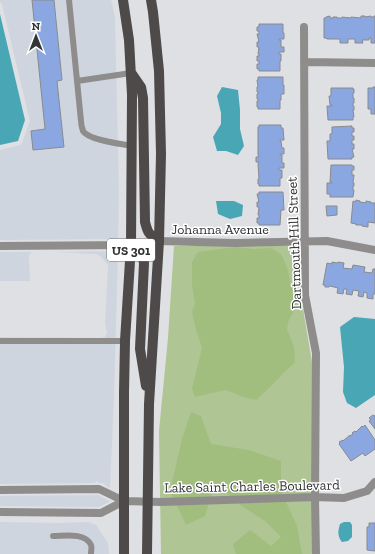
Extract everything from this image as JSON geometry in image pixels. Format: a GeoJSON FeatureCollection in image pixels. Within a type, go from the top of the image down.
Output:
{"type":"FeatureCollection","features":[{"type":"Feature","properties":{"kind":"main road","name":"US 301"},"geometry":{"type":"LineString","coordinates":[[123,0],[130,40],[132,95],[131,245],[125,341],[124,392],[124,554]]}},
{"type":"Feature","properties":{"kind":"main road","name":"US 301"},"geometry":{"type":"LineString","coordinates":[[147,554],[149,404],[159,241],[161,154],[159,72],[151,0]]}},
{"type":"Feature","properties":{"kind":"main road"},"geometry":{"type":"LineString","coordinates":[[131,73],[141,87],[145,222],[150,235],[159,241]]}},
{"type":"Feature","properties":{"kind":"main road"},"geometry":{"type":"LineString","coordinates":[[131,245],[138,246],[142,253],[144,263],[140,349],[149,404]]}},
{"type":"Feature","properties":{"kind":"street","name":"Dartmouth Hill Street"},"geometry":{"type":"LineString","coordinates":[[304,27],[305,295],[316,352],[316,554]]}},
{"type":"Feature","properties":{"kind":"street"},"geometry":{"type":"LineString","coordinates":[[305,62],[375,63]]}},
{"type":"Feature","properties":{"kind":"street","name":"Johanna Avenue"},"geometry":{"type":"LineString","coordinates":[[159,241],[235,243],[327,241],[375,250]]}},
{"type":"Feature","properties":{"kind":"street"},"geometry":{"type":"LineString","coordinates":[[0,246],[131,245]]}},
{"type":"Feature","properties":{"kind":"street","name":"Lake Saint Charles Boulevard"},"geometry":{"type":"LineString","coordinates":[[0,490],[99,489],[124,501],[161,502],[315,497],[344,498],[367,491],[375,482]]}},
{"type":"Feature","properties":{"kind":"street","name":"Lake Saint Charles Boulevard"},"geometry":{"type":"LineString","coordinates":[[0,512],[101,513],[124,501]]}},
{"type":"Feature","properties":{"kind":"lane"},"geometry":{"type":"LineString","coordinates":[[69,0],[81,121],[84,132],[89,136],[105,141],[132,146]]}},
{"type":"Feature","properties":{"kind":"lane"},"geometry":{"type":"LineString","coordinates":[[77,81],[131,73]]}},
{"type":"Feature","properties":{"kind":"lane"},"geometry":{"type":"LineString","coordinates":[[0,341],[125,341]]}},
{"type":"Feature","properties":{"kind":"lane"},"geometry":{"type":"LineString","coordinates":[[53,536],[79,536],[86,538],[91,545],[91,554]]}},
{"type":"Feature","properties":{"kind":"shaded area"},"geometry":{"type":"Polygon","coordinates":[[[0,0],[111,0],[115,17],[119,192],[118,239],[0,240],[0,150],[20,145],[30,121],[0,0]]]}},
{"type":"Feature","properties":{"kind":"shaded area"},"geometry":{"type":"Polygon","coordinates":[[[118,251],[110,488],[104,483],[96,481],[95,483],[0,484],[0,337],[105,337],[107,333],[105,323],[108,265],[97,254],[55,252],[118,251]]]}},
{"type":"Feature","properties":{"kind":"shaded area"},"geometry":{"type":"Polygon","coordinates":[[[0,252],[31,252],[29,256],[30,281],[0,281],[0,252]]]}},
{"type":"Feature","properties":{"kind":"shaded area"},"geometry":{"type":"Polygon","coordinates":[[[98,495],[109,502],[99,507],[0,506],[0,496],[98,495]]]}},
{"type":"Feature","properties":{"kind":"shaded area"},"geometry":{"type":"Polygon","coordinates":[[[0,522],[89,522],[96,525],[108,543],[109,554],[0,554],[0,522]]]}},
{"type":"Feature","properties":{"kind":"green space"},"geometry":{"type":"Polygon","coordinates":[[[174,246],[296,246],[304,315],[314,374],[314,554],[161,554],[159,431],[168,338],[174,246]]]}},
{"type":"Feature","properties":{"kind":"green space"},"geometry":{"type":"Polygon","coordinates":[[[235,247],[254,249],[271,248],[281,254],[287,267],[297,307],[289,319],[287,329],[294,347],[295,362],[256,400],[243,397],[226,390],[195,397],[192,389],[202,348],[192,312],[195,303],[192,285],[192,262],[198,252],[235,247]]]}},
{"type":"Feature","properties":{"kind":"green space"},"geometry":{"type":"Polygon","coordinates":[[[191,412],[201,416],[211,444],[249,450],[281,461],[281,491],[297,526],[302,554],[236,554],[233,544],[250,530],[271,546],[281,537],[265,521],[243,507],[226,492],[212,494],[205,516],[186,525],[170,491],[182,439],[191,412]]]}},
{"type":"Feature","properties":{"kind":"water"},"geometry":{"type":"Polygon","coordinates":[[[0,14],[25,120],[18,141],[0,145],[0,14]]]}},
{"type":"Feature","properties":{"kind":"water"},"geometry":{"type":"Polygon","coordinates":[[[222,87],[238,90],[240,129],[244,146],[238,155],[226,151],[217,151],[213,137],[221,124],[221,113],[217,96],[222,87]]]}},
{"type":"Feature","properties":{"kind":"water"},"geometry":{"type":"Polygon","coordinates":[[[216,201],[234,201],[243,205],[242,216],[230,219],[218,214],[216,201]]]}},
{"type":"Feature","properties":{"kind":"water"},"geometry":{"type":"Polygon","coordinates":[[[354,317],[375,319],[375,395],[356,408],[347,403],[343,392],[344,367],[340,327],[354,317]]]}},
{"type":"Feature","properties":{"kind":"water"},"geometry":{"type":"Polygon","coordinates":[[[350,522],[352,525],[352,537],[348,541],[342,542],[339,538],[338,531],[340,524],[350,522]]]}},
{"type":"Feature","properties":{"kind":"building"},"geometry":{"type":"Polygon","coordinates":[[[32,0],[54,0],[62,80],[57,81],[64,147],[33,150],[31,131],[45,129],[32,0]]]}},
{"type":"Feature","properties":{"kind":"building"},"geometry":{"type":"Polygon","coordinates":[[[330,16],[330,18],[361,18],[361,16],[375,16],[375,43],[371,43],[371,38],[369,38],[369,40],[362,40],[363,43],[355,43],[355,39],[348,39],[348,43],[340,43],[340,39],[324,38],[324,18],[330,16]]]}},
{"type":"Feature","properties":{"kind":"building"},"geometry":{"type":"Polygon","coordinates":[[[259,24],[283,24],[284,39],[279,39],[281,40],[281,47],[284,47],[284,52],[279,52],[279,54],[281,54],[280,71],[259,71],[259,69],[257,69],[257,64],[259,64],[259,61],[257,61],[257,56],[259,56],[259,47],[257,47],[257,42],[259,42],[257,34],[259,34],[259,31],[257,31],[257,27],[259,27],[259,24]]]}},
{"type":"Feature","properties":{"kind":"building"},"geometry":{"type":"Polygon","coordinates":[[[258,77],[283,77],[284,94],[281,94],[280,109],[258,109],[258,77]]]}},
{"type":"Feature","properties":{"kind":"building"},"geometry":{"type":"Polygon","coordinates":[[[375,87],[375,114],[371,114],[371,109],[368,109],[368,88],[375,87]]]}},
{"type":"Feature","properties":{"kind":"building"},"geometry":{"type":"Polygon","coordinates":[[[331,88],[354,89],[353,120],[328,120],[327,106],[332,106],[330,105],[329,96],[331,96],[331,88]]]}},
{"type":"Feature","properties":{"kind":"building"},"geometry":{"type":"Polygon","coordinates":[[[259,125],[281,125],[281,128],[283,128],[284,140],[280,141],[282,148],[284,148],[284,154],[280,155],[282,155],[282,163],[284,163],[284,168],[279,168],[279,170],[282,170],[280,186],[259,186],[258,184],[259,162],[256,162],[256,157],[259,157],[259,125]]]}},
{"type":"Feature","properties":{"kind":"building"},"geometry":{"type":"Polygon","coordinates":[[[352,126],[352,128],[354,128],[352,136],[354,136],[354,140],[352,140],[352,144],[354,144],[354,149],[352,149],[354,157],[352,157],[352,159],[328,159],[327,141],[330,141],[332,127],[352,126]]]}},
{"type":"Feature","properties":{"kind":"building"},"geometry":{"type":"Polygon","coordinates":[[[331,165],[354,166],[354,170],[352,170],[352,175],[354,175],[353,197],[330,197],[330,194],[327,194],[327,183],[332,183],[330,182],[331,165]]]}},
{"type":"Feature","properties":{"kind":"building"},"geometry":{"type":"Polygon","coordinates":[[[259,192],[283,192],[284,210],[281,210],[280,225],[259,225],[259,223],[257,223],[257,218],[259,218],[259,207],[257,207],[257,202],[259,202],[257,194],[259,194],[259,192]]]}},
{"type":"Feature","properties":{"kind":"building"},"geometry":{"type":"Polygon","coordinates":[[[356,200],[366,203],[366,201],[375,203],[375,223],[368,222],[368,227],[351,223],[353,201],[355,202],[356,200]]]}},
{"type":"Feature","properties":{"kind":"building"},"geometry":{"type":"Polygon","coordinates":[[[326,206],[337,206],[337,215],[327,216],[326,206]]]}},
{"type":"Feature","properties":{"kind":"building"},"geometry":{"type":"Polygon","coordinates":[[[332,262],[344,263],[343,268],[352,269],[353,265],[365,267],[364,272],[372,273],[373,269],[375,269],[375,294],[373,294],[373,299],[367,298],[367,293],[364,292],[363,297],[358,296],[359,291],[353,290],[352,295],[346,294],[347,289],[344,289],[343,294],[337,293],[338,288],[330,286],[325,287],[325,285],[323,285],[327,263],[332,264],[332,262]]]}},
{"type":"Feature","properties":{"kind":"building"},"geometry":{"type":"Polygon","coordinates":[[[373,415],[375,416],[375,429],[369,421],[371,420],[369,418],[373,415]]]}},
{"type":"Feature","properties":{"kind":"building"},"geometry":{"type":"Polygon","coordinates":[[[365,425],[375,440],[375,449],[365,456],[363,453],[351,461],[339,442],[343,441],[365,425]]]}},
{"type":"Feature","properties":{"kind":"building"},"geometry":{"type":"Polygon","coordinates":[[[369,523],[375,523],[375,551],[367,550],[367,527],[369,527],[369,523]]]}}]}
